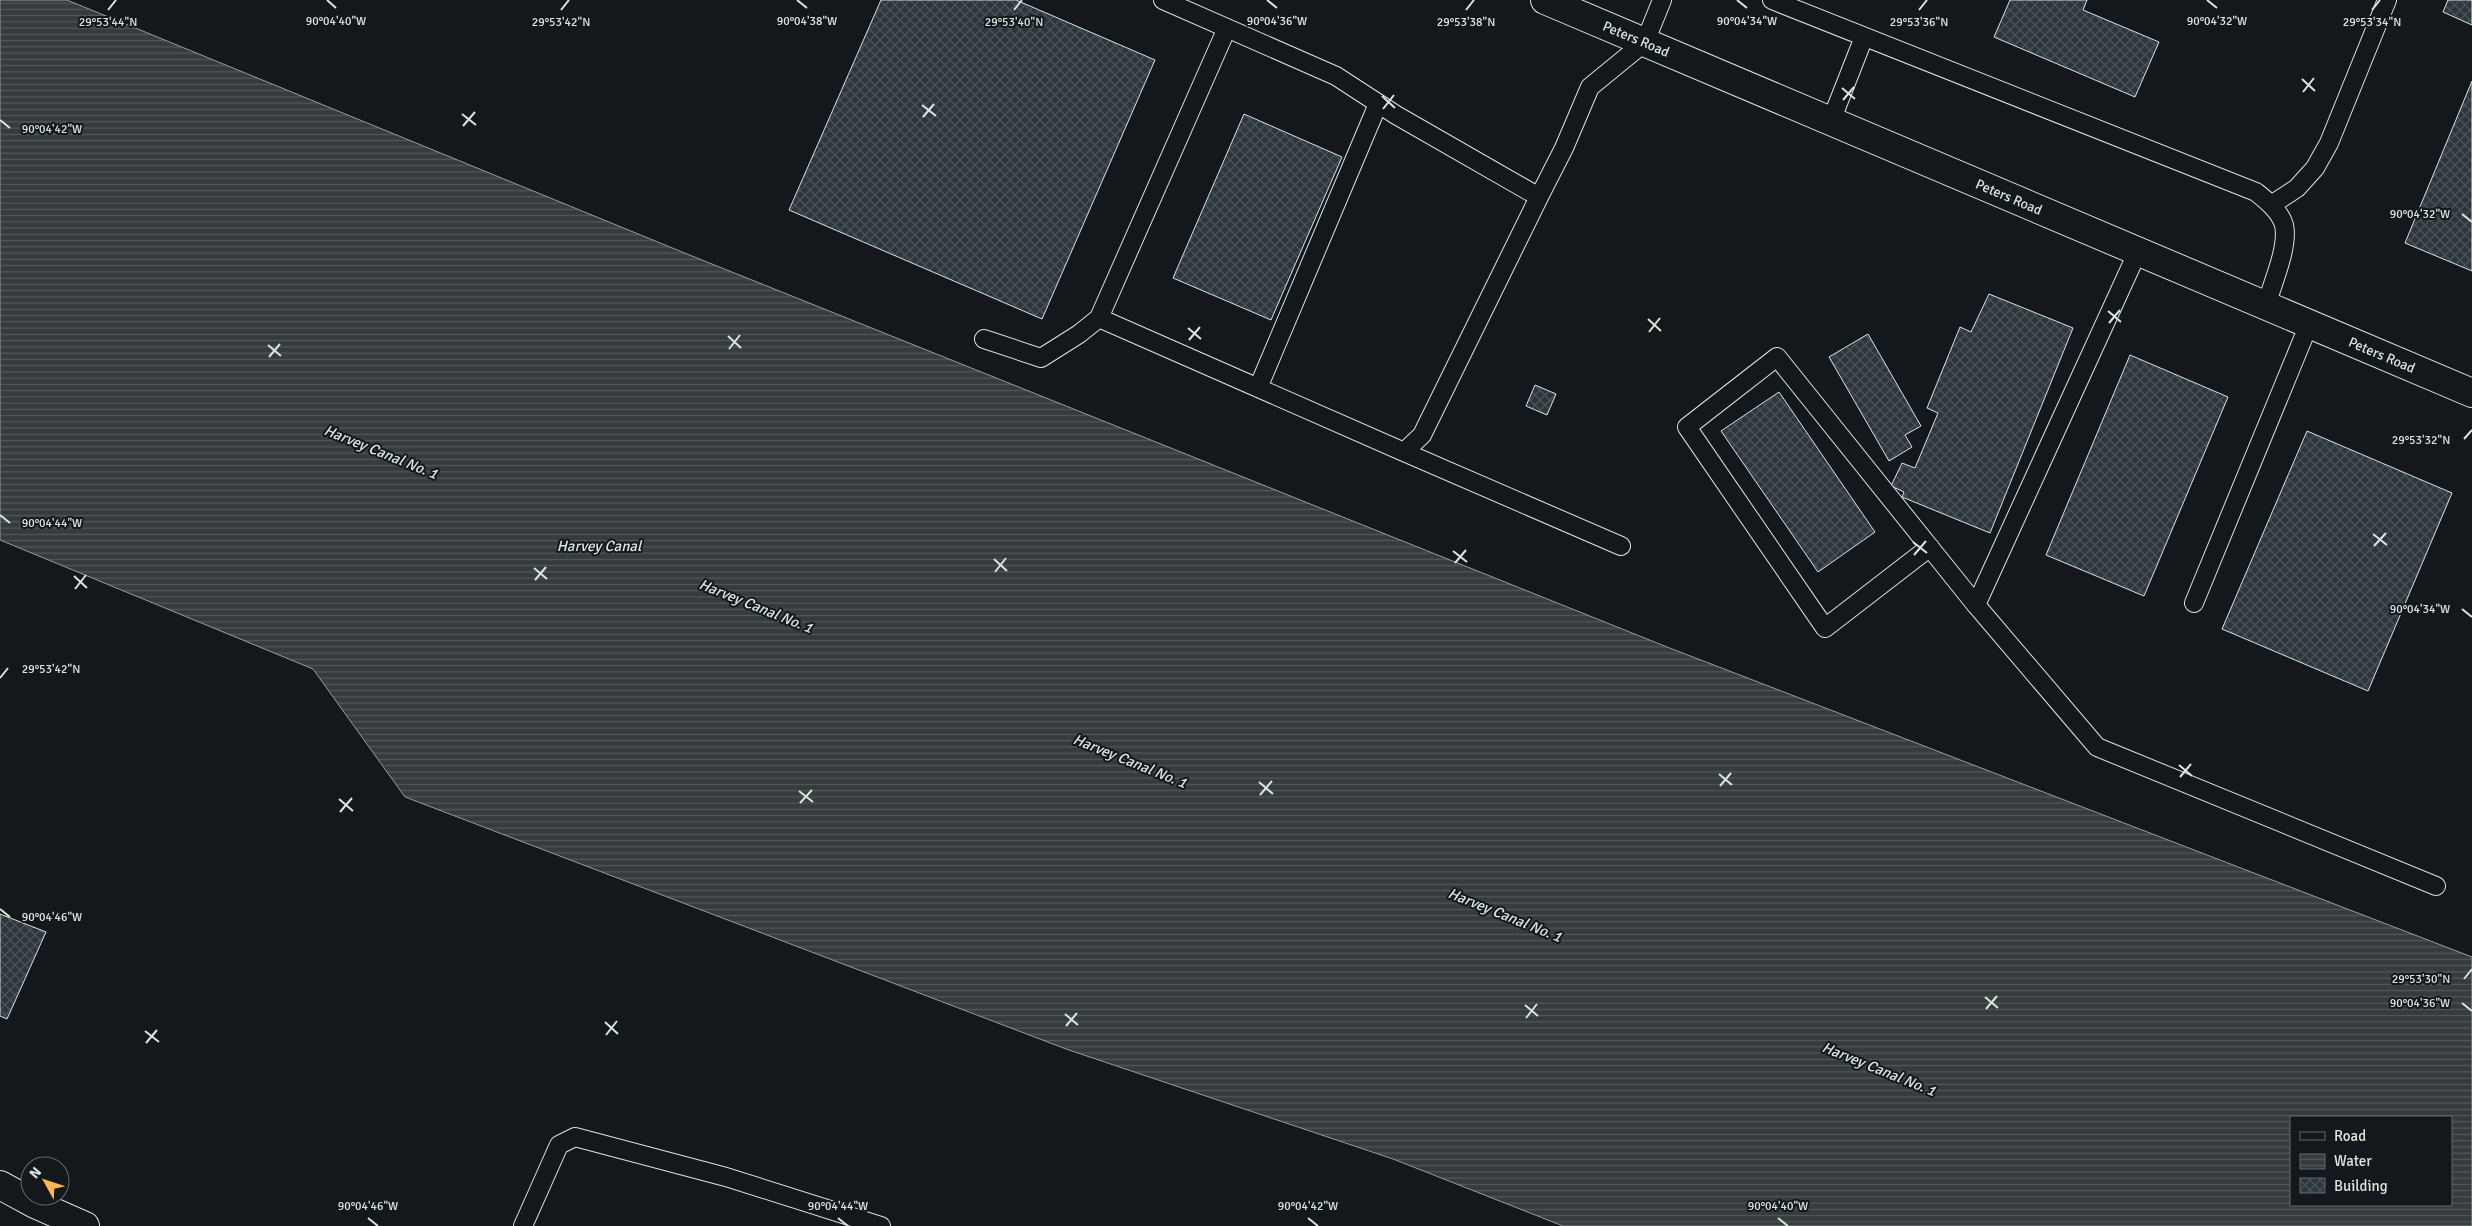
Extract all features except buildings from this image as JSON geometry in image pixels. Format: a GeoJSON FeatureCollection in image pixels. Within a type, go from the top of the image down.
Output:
{"type":"FeatureCollection","features":[{"type":"Feature","properties":{"kind":"main road","name":"Peters Road"},"geometry":{"type":"LineString","coordinates":[[1545,0],[2472,393]]}},
{"type":"Feature","properties":{"kind":"main road"},"geometry":{"type":"LineString","coordinates":[[0,1185],[20,1196]]}},
{"type":"Feature","properties":{"kind":"main road"},"geometry":{"type":"LineString","coordinates":[[0,1197],[20,1201]]}},
{"type":"Feature","properties":{"kind":"main road"},"geometry":{"type":"LineString","coordinates":[[40,1206],[85,1226]]}},
{"type":"Feature","properties":{"kind":"lane"},"geometry":{"type":"LineString","coordinates":[[1163,0],[1336,76],[1378,104],[1539,197]]}},
{"type":"Feature","properties":{"kind":"lane"},"geometry":{"type":"LineString","coordinates":[[1404,452],[1422,435],[1564,148],[1590,87],[1645,42],[1662,0]]}},
{"type":"Feature","properties":{"kind":"lane"},"geometry":{"type":"LineString","coordinates":[[1772,0],[2256,192],[2271,205],[2284,224],[2284,244],[2266,306]]}},
{"type":"Feature","properties":{"kind":"lane"},"geometry":{"type":"LineString","coordinates":[[2271,205],[2297,188],[2315,168],[2329,143],[2387,0]]}},
{"type":"Feature","properties":{"kind":"lane"},"geometry":{"type":"LineString","coordinates":[[984,339],[1040,358],[1079,334],[1099,318],[1227,28]]}},
{"type":"Feature","properties":{"kind":"lane"},"geometry":{"type":"LineString","coordinates":[[1831,121],[1864,37]]}},
{"type":"Feature","properties":{"kind":"lane"},"geometry":{"type":"LineString","coordinates":[[1258,388],[1378,104]]}},
{"type":"Feature","properties":{"kind":"lane"},"geometry":{"type":"LineString","coordinates":[[1976,605],[2138,251]]}},
{"type":"Feature","properties":{"kind":"lane"},"geometry":{"type":"LineString","coordinates":[[1099,318],[1621,546]]}},
{"type":"Feature","properties":{"kind":"lane"},"geometry":{"type":"LineString","coordinates":[[2194,604],[2309,324]]}},
{"type":"Feature","properties":{"kind":"lane"},"geometry":{"type":"LineString","coordinates":[[1930,547],[1824,628],[1687,427],[1777,356],[1930,547],[1976,605],[2097,747],[2436,886]]}},
{"type":"Feature","properties":{"kind":"lane"},"geometry":{"type":"LineString","coordinates":[[523,1226],[559,1145],[575,1137],[726,1177],[881,1226]]}},
{"type":"Feature","properties":{"kind":"water","name":"Harvey Canal"},"geometry":{"type":"Polygon","coordinates":[[[0,0],[67,0],[687,254],[1667,647],[2472,957],[2472,1226],[1563,1226],[1393,1159],[1066,1049],[405,797],[313,669],[0,540],[0,0]]]}},
{"type":"Feature","properties":{"kind":"water label","name":"Harvey Canal No. 1"},"geometry":{"type":"Point","coordinates":[381,452]}},
{"type":"Feature","properties":{"kind":"water label","name":"Harvey Canal No. 1"},"geometry":{"type":"Point","coordinates":[756,606]}},
{"type":"Feature","properties":{"kind":"water label","name":"Harvey Canal No. 1"},"geometry":{"type":"Point","coordinates":[1130,761]}},
{"type":"Feature","properties":{"kind":"water label","name":"Harvey Canal No. 1"},"geometry":{"type":"Point","coordinates":[1505,915]}},
{"type":"Feature","properties":{"kind":"water label","name":"Harvey Canal No. 1"},"geometry":{"type":"Point","coordinates":[1879,1069]}}]}
